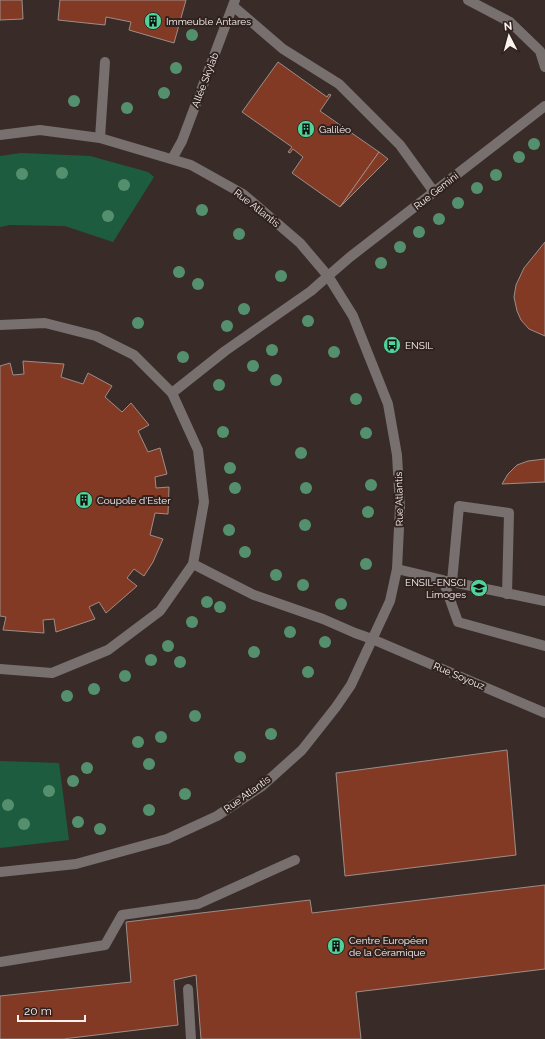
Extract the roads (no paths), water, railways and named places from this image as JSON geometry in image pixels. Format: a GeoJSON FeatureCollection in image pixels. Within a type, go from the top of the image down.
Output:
{"type":"FeatureCollection","features":[{"type":"Feature","properties":{"kind":"street"},"geometry":{"type":"LineString","coordinates":[[468,0],[510,22],[540,51],[545,67]]}},
{"type":"Feature","properties":{"kind":"street"},"geometry":{"type":"LineString","coordinates":[[234,3],[283,49],[339,84],[400,145],[434,192]]}},
{"type":"Feature","properties":{"kind":"street","name":"Allée Skylab"},"geometry":{"type":"LineString","coordinates":[[172,159],[182,141],[234,3]]}},
{"type":"Feature","properties":{"kind":"street"},"geometry":{"type":"LineString","coordinates":[[100,138],[104,62]]}},
{"type":"Feature","properties":{"kind":"street","name":"Rue Gemini"},"geometry":{"type":"LineString","coordinates":[[172,393],[225,351],[311,291],[350,257],[545,106]]}},
{"type":"Feature","properties":{"kind":"street","name":"Rue Atlantis"},"geometry":{"type":"LineString","coordinates":[[0,135],[40,130],[100,138],[192,165],[243,194],[300,243],[328,276],[353,316],[388,404],[397,455],[400,507],[398,569],[390,601],[350,685],[336,707],[302,750],[262,786],[217,816],[167,840],[76,864],[0,872]]}},
{"type":"Feature","properties":{"kind":"street"},"geometry":{"type":"LineString","coordinates":[[0,325],[45,323],[96,336],[134,355],[172,393],[198,450],[204,502],[193,564],[160,611],[108,650],[52,673],[0,669]]}},
{"type":"Feature","properties":{"kind":"street"},"geometry":{"type":"LineString","coordinates":[[507,594],[509,512],[459,506],[447,581],[458,622],[545,646]]}},
{"type":"Feature","properties":{"kind":"street","name":"Rue Soyouz"},"geometry":{"type":"LineString","coordinates":[[193,564],[254,595],[323,619],[545,713]]}},
{"type":"Feature","properties":{"kind":"street"},"geometry":{"type":"LineString","coordinates":[[398,569],[545,602]]}},
{"type":"Feature","properties":{"kind":"street"},"geometry":{"type":"LineString","coordinates":[[0,962],[105,945],[122,915],[198,904],[295,860]]}},
{"type":"Feature","properties":{"kind":"street"},"geometry":{"type":"LineString","coordinates":[[188,989],[191,1039]]}},
{"type":"Feature","properties":{"kind":"place","name":"Immeuble Antares"},"geometry":{"type":"Point","coordinates":[153,21]}},
{"type":"Feature","properties":{"kind":"place","name":"Galiléo"},"geometry":{"type":"Point","coordinates":[306,129]}},
{"type":"Feature","properties":{"kind":"place","name":"ENSIL"},"geometry":{"type":"Point","coordinates":[392,345]}},
{"type":"Feature","properties":{"kind":"place","name":"Coupole d'Ester"},"geometry":{"type":"Point","coordinates":[84,500]}},
{"type":"Feature","properties":{"kind":"place","name":"ENSIL-ENSCI Limoges"},"geometry":{"type":"Point","coordinates":[479,588]}},
{"type":"Feature","properties":{"kind":"place","name":"Centre Européen de la Céramique"},"geometry":{"type":"Point","coordinates":[336,946]}}]}
